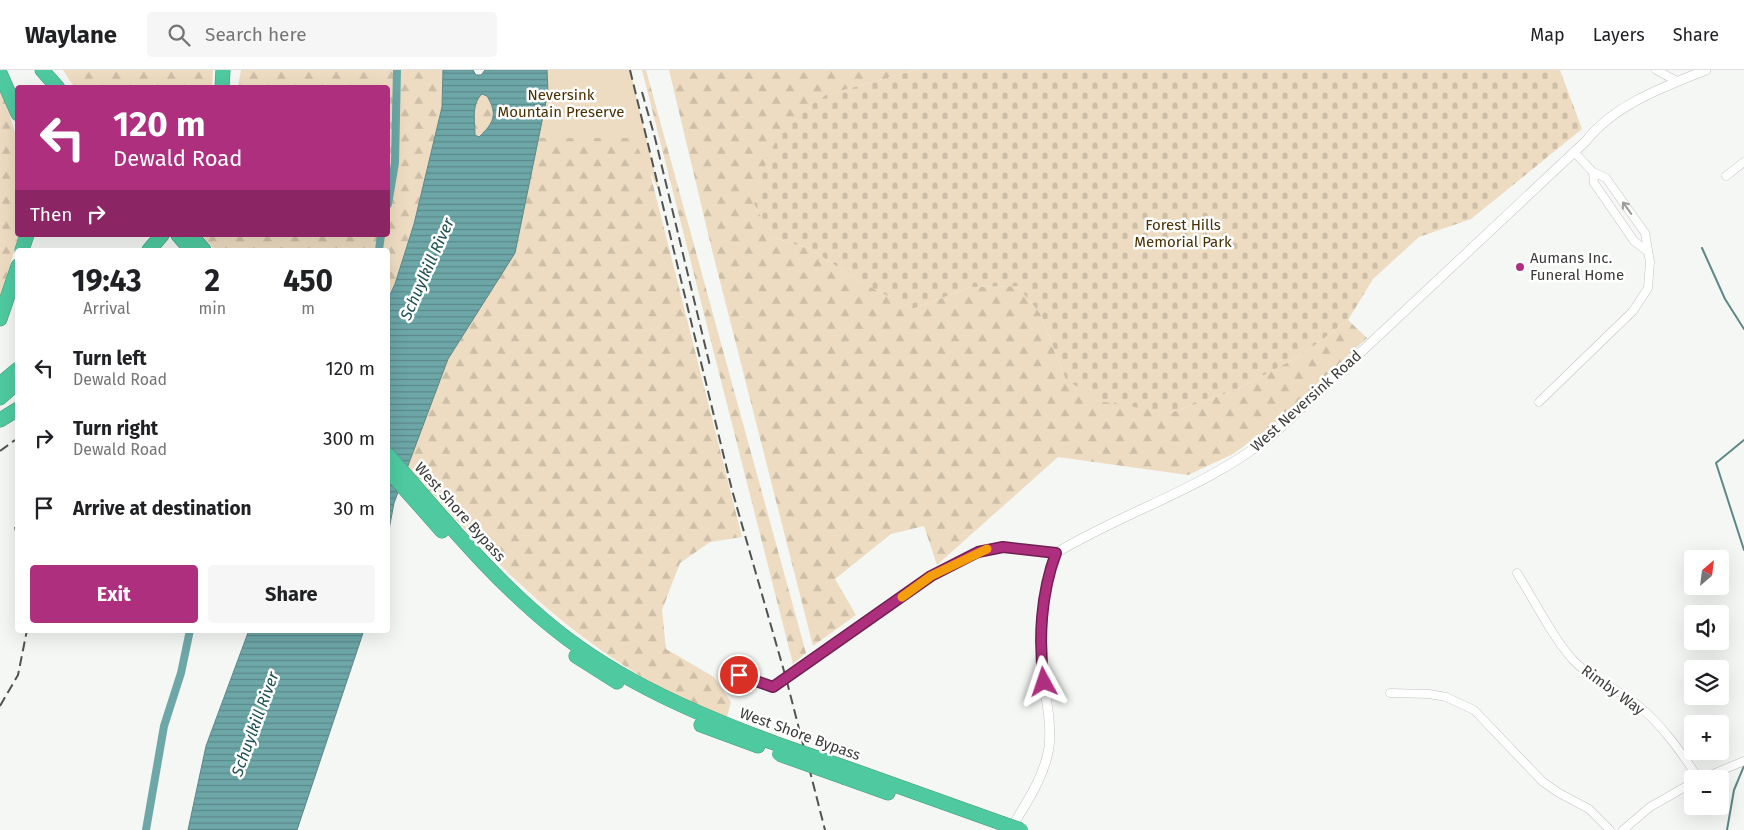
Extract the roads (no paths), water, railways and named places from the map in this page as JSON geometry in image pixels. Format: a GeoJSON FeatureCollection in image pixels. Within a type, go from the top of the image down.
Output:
{"type":"FeatureCollection","features":[{"type":"Feature","properties":{"kind":"highway"},"geometry":{"type":"LineString","coordinates":[[30,70],[43,85]]}},
{"type":"Feature","properties":{"kind":"highway"},"geometry":{"type":"LineString","coordinates":[[42,70],[55,85]]}},
{"type":"Feature","properties":{"kind":"highway"},"geometry":{"type":"LineString","coordinates":[[51,70],[62,85]]}},
{"type":"Feature","properties":{"kind":"highway"},"geometry":{"type":"LineString","coordinates":[[222,85],[223,70]]}},
{"type":"Feature","properties":{"kind":"highway"},"geometry":{"type":"LineString","coordinates":[[228,85],[229,70]]}},
{"type":"Feature","properties":{"kind":"highway"},"geometry":{"type":"LineString","coordinates":[[0,73],[15,107]]}},
{"type":"Feature","properties":{"kind":"highway"},"geometry":{"type":"LineString","coordinates":[[151,248],[165,237]]}},
{"type":"Feature","properties":{"kind":"highway"},"geometry":{"type":"LineString","coordinates":[[158,248],[167,237]]}},
{"type":"Feature","properties":{"kind":"highway"},"geometry":{"type":"LineString","coordinates":[[171,237],[188,248]]}},
{"type":"Feature","properties":{"kind":"highway"},"geometry":{"type":"LineString","coordinates":[[193,237],[202,248]]}},
{"type":"Feature","properties":{"kind":"highway"},"geometry":{"type":"LineString","coordinates":[[0,319],[15,275]]}},
{"type":"Feature","properties":{"kind":"highway"},"geometry":{"type":"LineString","coordinates":[[0,384],[15,372]]}},
{"type":"Feature","properties":{"kind":"highway"},"geometry":{"type":"LineString","coordinates":[[0,398],[15,385]]}},
{"type":"Feature","properties":{"kind":"highway"},"geometry":{"type":"LineString","coordinates":[[0,420],[15,411]]}},
{"type":"Feature","properties":{"kind":"highway","name":"West Shore Bypass"},"geometry":{"type":"LineString","coordinates":[[390,458],[442,524]]}},
{"type":"Feature","properties":{"kind":"highway","name":"West Shore Bypass"},"geometry":{"type":"LineString","coordinates":[[390,472],[512,592],[556,630],[586,652],[672,702],[778,749],[1002,828],[1021,830]]}},
{"type":"Feature","properties":{"kind":"street"},"geometry":{"type":"LineString","coordinates":[[1656,70],[1678,81]]}},
{"type":"Feature","properties":{"kind":"street","name":"West Neversink Road"},"geometry":{"type":"LineString","coordinates":[[1056,553],[1225,468],[1269,438],[1574,152],[1596,129],[1621,110],[1678,81],[1706,70]]}},
{"type":"Feature","properties":{"kind":"street"},"geometry":{"type":"LineString","coordinates":[[1538,402],[1641,301],[1651,276],[1645,233],[1606,178],[1593,172],[1574,152]]}},
{"type":"Feature","properties":{"kind":"street"},"geometry":{"type":"LineString","coordinates":[[1726,176],[1744,162]]}},
{"type":"Feature","properties":{"kind":"street"},"geometry":{"type":"LineString","coordinates":[[1593,172],[1594,183],[1634,241],[1648,251]]}},
{"type":"Feature","properties":{"kind":"street"},"geometry":{"type":"LineString","coordinates":[[739,675],[773,687],[931,576],[987,548],[1009,547],[1056,553],[1050,569],[1041,635],[1042,670],[1050,722],[1049,747],[1042,770],[1002,828]]}},
{"type":"Feature","properties":{"kind":"street","name":"Rimby Way"},"geometry":{"type":"LineString","coordinates":[[1517,573],[1573,660],[1595,678],[1623,694],[1647,714],[1694,770]]}},
{"type":"Feature","properties":{"kind":"street"},"geometry":{"type":"LineString","coordinates":[[1390,693],[1429,694],[1446,697],[1474,710],[1543,782],[1559,793],[1590,809],[1610,830]]}},
{"type":"Feature","properties":{"kind":"street"},"geometry":{"type":"LineString","coordinates":[[1722,770],[1744,761]]}},
{"type":"Feature","properties":{"kind":"street"},"geometry":{"type":"LineString","coordinates":[[1623,830],[1650,807],[1684,788]]}},
{"type":"Feature","properties":{"kind":"water","name":"Schuylkill River"},"geometry":{"type":"Polygon","coordinates":[[[443,70],[473,70],[476,75],[481,75],[485,70],[547,70],[548,92],[515,253],[448,359],[394,503],[390,524],[390,295],[414,224],[442,107],[443,70]],[[482,94],[476,103],[475,135],[479,137],[493,118],[487,96],[482,94]]]}},
{"type":"Feature","properties":{"kind":"water","name":"Schuylkill River"},"geometry":{"type":"Polygon","coordinates":[[[248,633],[363,633],[297,830],[188,830],[206,746],[248,633]]]}},
{"type":"Feature","properties":{"kind":"waterway"},"geometry":{"type":"LineString","coordinates":[[390,192],[395,163],[397,70]]}},
{"type":"Feature","properties":{"kind":"waterway"},"geometry":{"type":"LineString","coordinates":[[379,248],[381,237]]}},
{"type":"Feature","properties":{"kind":"waterway"},"geometry":{"type":"LineString","coordinates":[[1702,248],[1725,299],[1744,329]]}},
{"type":"Feature","properties":{"kind":"waterway"},"geometry":{"type":"LineString","coordinates":[[1744,440],[1716,463],[1744,550]]}},
{"type":"Feature","properties":{"kind":"waterway"},"geometry":{"type":"LineString","coordinates":[[146,830],[164,726],[181,673],[189,633]]}},
{"type":"Feature","properties":{"kind":"waterway"},"geometry":{"type":"LineString","coordinates":[[1727,830],[1734,790],[1744,766]]}},
{"type":"Feature","properties":{"kind":"railway"},"geometry":{"type":"LineString","coordinates":[[630,70],[732,490],[786,678],[825,830]]}},
{"type":"Feature","properties":{"kind":"railway"},"geometry":{"type":"LineString","coordinates":[[642,92],[655,138],[710,366]]}},
{"type":"Feature","properties":{"kind":"railway"},"geometry":{"type":"LineString","coordinates":[[0,451],[15,440]]}},
{"type":"Feature","properties":{"kind":"railway"},"geometry":{"type":"LineString","coordinates":[[0,706],[18,675],[26,633]]}},
{"type":"Feature","properties":{"kind":"place","name":"Aumans Inc. Funeral Home"},"geometry":{"type":"Point","coordinates":[1520,267]}},
{"type":"Feature","properties":{"kind":"park label","name":"Neversink Mountain Preserve"},"geometry":{"type":"Point","coordinates":[561,104]}},
{"type":"Feature","properties":{"kind":"park label","name":"Forest Hills Memorial Park"},"geometry":{"type":"Point","coordinates":[1183,234]}}]}
